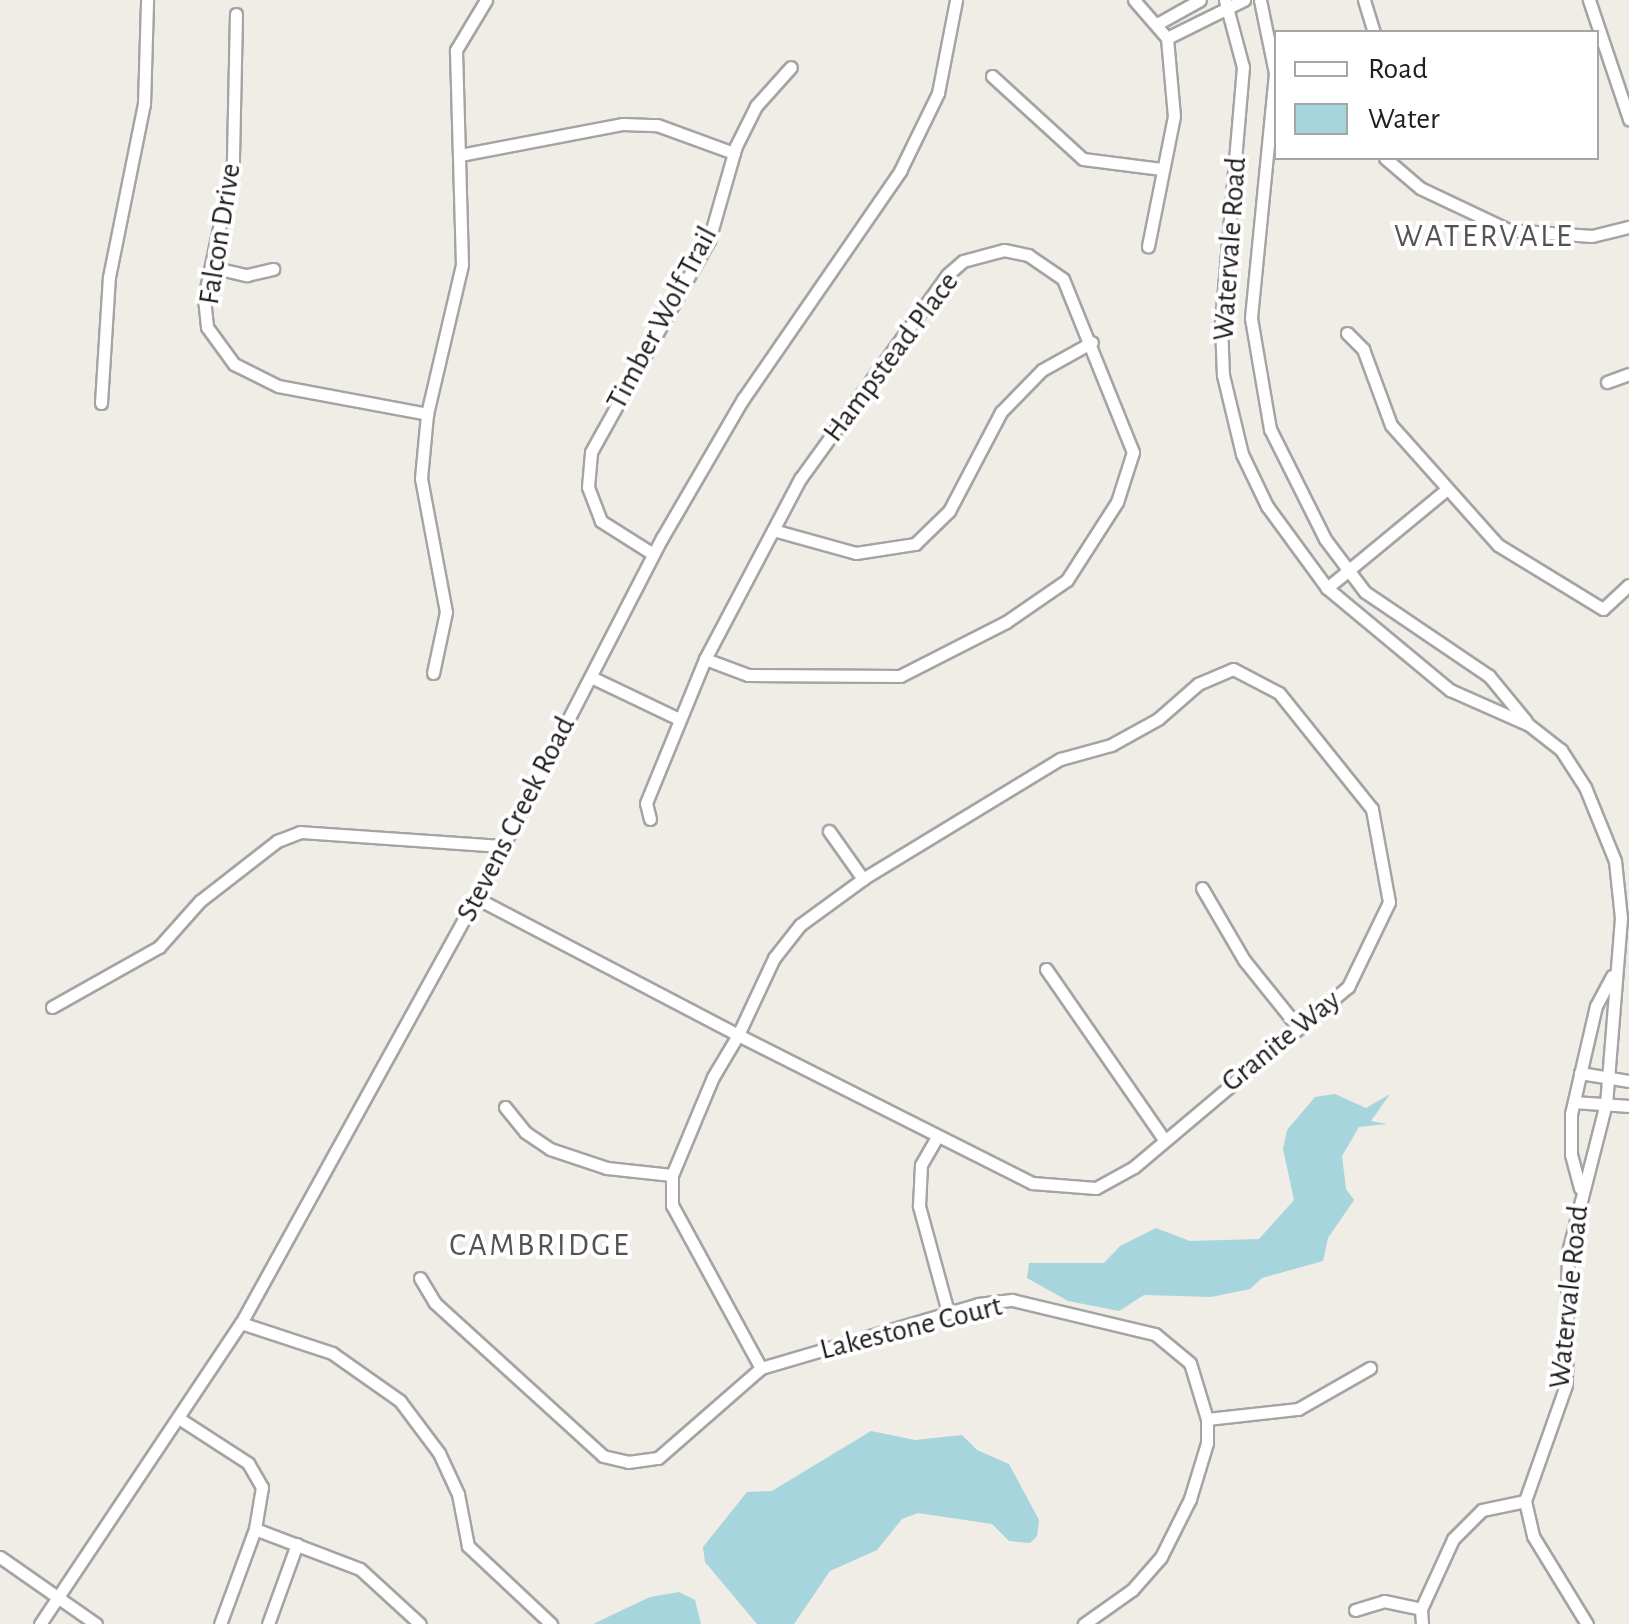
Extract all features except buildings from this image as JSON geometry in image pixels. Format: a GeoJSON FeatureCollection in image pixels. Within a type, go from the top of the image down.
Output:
{"type":"FeatureCollection","features":[{"type":"Feature","properties":{"kind":"street"},"geometry":{"type":"LineString","coordinates":[[102,403],[109,277],[144,104],[146,0]]}},
{"type":"Feature","properties":{"kind":"street"},"geometry":{"type":"LineString","coordinates":[[433,673],[446,612],[421,478],[427,414],[462,265],[456,50],[486,0]]}},
{"type":"Feature","properties":{"kind":"street","name":"Stevens Creek Road"},"geometry":{"type":"LineString","coordinates":[[40,1624],[241,1323],[476,898],[653,554],[744,398],[900,171],[938,93],[956,0]]}},
{"type":"Feature","properties":{"kind":"street"},"geometry":{"type":"LineString","coordinates":[[1134,0],[1166,38],[1174,116],[1148,246]]}},
{"type":"Feature","properties":{"kind":"street"},"geometry":{"type":"LineString","coordinates":[[1157,24],[1200,0]]}},
{"type":"Feature","properties":{"kind":"street"},"geometry":{"type":"LineString","coordinates":[[1166,38],[1227,4],[1244,0]]}},
{"type":"Feature","properties":{"kind":"street","name":"Watervale Road"},"geometry":{"type":"LineString","coordinates":[[1260,0],[1274,68]]}},
{"type":"Feature","properties":{"kind":"street"},"geometry":{"type":"LineString","coordinates":[[1364,0],[1373,30]]}},
{"type":"Feature","properties":{"kind":"street"},"geometry":{"type":"LineString","coordinates":[[1589,0],[1596,30]]}},
{"type":"Feature","properties":{"kind":"street","name":"Watervale Road"},"geometry":{"type":"LineString","coordinates":[[1227,4],[1243,68],[1221,282],[1223,376],[1242,454],[1267,506],[1327,588],[1450,690],[1529,725]]}},
{"type":"Feature","properties":{"kind":"street","name":"Falcon Drive"},"geometry":{"type":"LineString","coordinates":[[236,14],[232,162],[204,298],[207,327],[234,364],[324,398],[427,414]]}},
{"type":"Feature","properties":{"kind":"street"},"geometry":{"type":"LineString","coordinates":[[1603,63],[1629,120]]}},
{"type":"Feature","properties":{"kind":"street","name":"Timber Wolf Trail"},"geometry":{"type":"LineString","coordinates":[[653,554],[601,521],[588,487],[591,452],[703,252],[734,153],[756,106],[791,67]]}},
{"type":"Feature","properties":{"kind":"street"},"geometry":{"type":"LineString","coordinates":[[992,76],[1083,159],[1162,169]]}},
{"type":"Feature","properties":{"kind":"street","name":"Watervale Road"},"geometry":{"type":"LineString","coordinates":[[1274,82],[1252,276],[1255,362],[1281,455],[1349,570],[1389,612],[1489,676],[1529,725],[1561,750],[1604,827],[1625,918],[1612,976],[1596,1006],[1574,1102],[1571,1154],[1580,1188]]}},
{"type":"Feature","properties":{"kind":"street"},"geometry":{"type":"LineString","coordinates":[[460,155],[623,124],[656,125],[734,153]]}},
{"type":"Feature","properties":{"kind":"street"},"geometry":{"type":"LineString","coordinates":[[1386,160],[1420,188],[1509,230],[1592,236],[1629,227]]}},
{"type":"Feature","properties":{"kind":"street","name":"Hampstead Place"},"geometry":{"type":"LineString","coordinates":[[650,819],[646,803],[705,659],[773,530],[877,369],[963,261],[1004,250],[1049,267],[1064,279],[1133,452],[1128,478],[1102,530],[1048,596],[928,667],[900,676],[748,675],[705,659]]}},
{"type":"Feature","properties":{"kind":"street"},"geometry":{"type":"LineString","coordinates":[[211,267],[247,275],[274,269]]}},
{"type":"Feature","properties":{"kind":"street"},"geometry":{"type":"LineString","coordinates":[[1347,333],[1364,350],[1391,426],[1498,545],[1603,610],[1629,585]]}},
{"type":"Feature","properties":{"kind":"street"},"geometry":{"type":"LineString","coordinates":[[773,530],[856,553],[915,544],[949,511],[1001,412],[1042,370],[1092,342]]}},
{"type":"Feature","properties":{"kind":"street"},"geometry":{"type":"LineString","coordinates":[[1607,382],[1629,374]]}},
{"type":"Feature","properties":{"kind":"street"},"geometry":{"type":"LineString","coordinates":[[1327,588],[1446,490]]}},
{"type":"Feature","properties":{"kind":"street","name":"Granite Way"},"geometry":{"type":"LineString","coordinates":[[476,898],[738,1035],[1032,1183],[1064,1190],[1096,1188],[1134,1167],[1163,1138],[1348,987],[1372,948],[1389,902],[1385,859],[1372,809],[1279,693],[1233,669],[1198,684],[1158,719],[1111,745],[1060,758],[863,879],[800,926],[774,958],[738,1035]]}},
{"type":"Feature","properties":{"kind":"street"},"geometry":{"type":"LineString","coordinates":[[592,677],[679,719]]}},
{"type":"Feature","properties":{"kind":"street"},"geometry":{"type":"LineString","coordinates":[[829,831],[863,879]]}},
{"type":"Feature","properties":{"kind":"street"},"geometry":{"type":"LineString","coordinates":[[52,1008],[159,947],[200,901],[277,841],[300,832],[500,846]]}},
{"type":"Feature","properties":{"kind":"street"},"geometry":{"type":"LineString","coordinates":[[1202,888],[1244,960],[1297,1026]]}},
{"type":"Feature","properties":{"kind":"street"},"geometry":{"type":"LineString","coordinates":[[1046,969],[1163,1138]]}},
{"type":"Feature","properties":{"kind":"street","name":"Watervale Road"},"geometry":{"type":"LineString","coordinates":[[1525,1501],[1566,1385],[1568,1252],[1580,1188],[1606,1103],[1617,1020],[1612,976]]}},
{"type":"Feature","properties":{"kind":"street"},"geometry":{"type":"LineString","coordinates":[[738,1035],[672,1175],[672,1204],[761,1368]]}},
{"type":"Feature","properties":{"kind":"street"},"geometry":{"type":"LineString","coordinates":[[1580,1074],[1629,1081]]}},
{"type":"Feature","properties":{"kind":"street"},"geometry":{"type":"LineString","coordinates":[[1574,1102],[1629,1106]]}},
{"type":"Feature","properties":{"kind":"street"},"geometry":{"type":"LineString","coordinates":[[506,1107],[525,1132],[550,1148],[607,1168],[672,1175]]}},
{"type":"Feature","properties":{"kind":"street"},"geometry":{"type":"LineString","coordinates":[[937,1136],[921,1166],[919,1206],[948,1312]]}},
{"type":"Feature","properties":{"kind":"street","name":"Lakestone Court"},"geometry":{"type":"LineString","coordinates":[[420,1278],[435,1303],[603,1456],[658,1458],[761,1368],[948,1312],[1012,1300],[1155,1334],[1190,1364],[1207,1419],[1190,1499],[1161,1557],[1132,1590],[1084,1624]]}},
{"type":"Feature","properties":{"kind":"street"},"geometry":{"type":"LineString","coordinates":[[241,1323],[332,1353],[400,1401],[440,1453],[458,1494],[468,1546],[551,1624]]}},
{"type":"Feature","properties":{"kind":"street"},"geometry":{"type":"LineString","coordinates":[[1207,1419],[1298,1409],[1370,1368]]}},
{"type":"Feature","properties":{"kind":"street"},"geometry":{"type":"LineString","coordinates":[[180,1419],[258,1475],[262,1498],[255,1529],[220,1624]]}},
{"type":"Feature","properties":{"kind":"street"},"geometry":{"type":"LineString","coordinates":[[1422,1624],[1421,1610],[1453,1539],[1482,1510],[1525,1501],[1542,1553],[1587,1624]]}},
{"type":"Feature","properties":{"kind":"street"},"geometry":{"type":"LineString","coordinates":[[255,1529],[360,1570],[416,1623]]}},
{"type":"Feature","properties":{"kind":"street"},"geometry":{"type":"LineString","coordinates":[[268,1624],[296,1544]]}},
{"type":"Feature","properties":{"kind":"street"},"geometry":{"type":"LineString","coordinates":[[0,1557],[96,1624]]}},
{"type":"Feature","properties":{"kind":"street"},"geometry":{"type":"LineString","coordinates":[[1354,1610],[1384,1601],[1421,1610]]}},
{"type":"Feature","properties":{"kind":"water"},"geometry":{"type":"Polygon","coordinates":[[[1335,1094],[1366,1108],[1390,1094],[1371,1121],[1387,1124],[1359,1127],[1342,1156],[1346,1189],[1354,1200],[1328,1238],[1323,1261],[1262,1278],[1250,1289],[1211,1297],[1144,1295],[1119,1311],[1068,1301],[1027,1278],[1029,1263],[1104,1263],[1120,1246],[1156,1228],[1190,1241],[1259,1239],[1294,1200],[1283,1149],[1287,1130],[1315,1097],[1335,1094]]]}},
{"type":"Feature","properties":{"kind":"water"},"geometry":{"type":"Polygon","coordinates":[[[871,1431],[915,1440],[962,1435],[977,1450],[1009,1464],[1039,1520],[1037,1536],[1030,1543],[1009,1541],[992,1524],[918,1513],[902,1519],[877,1550],[830,1571],[794,1624],[757,1624],[705,1562],[703,1547],[747,1492],[772,1491],[871,1431]]]}},
{"type":"Feature","properties":{"kind":"water"},"geometry":{"type":"Polygon","coordinates":[[[679,1592],[695,1600],[701,1624],[593,1624],[650,1597],[679,1592]]]}},
{"type":"Feature","properties":{"kind":"district","name":"WATERVALE"},"geometry":{"type":"Point","coordinates":[1484,236]}},
{"type":"Feature","properties":{"kind":"district","name":"CAMBRIDGE"},"geometry":{"type":"Point","coordinates":[540,1245]}}]}
